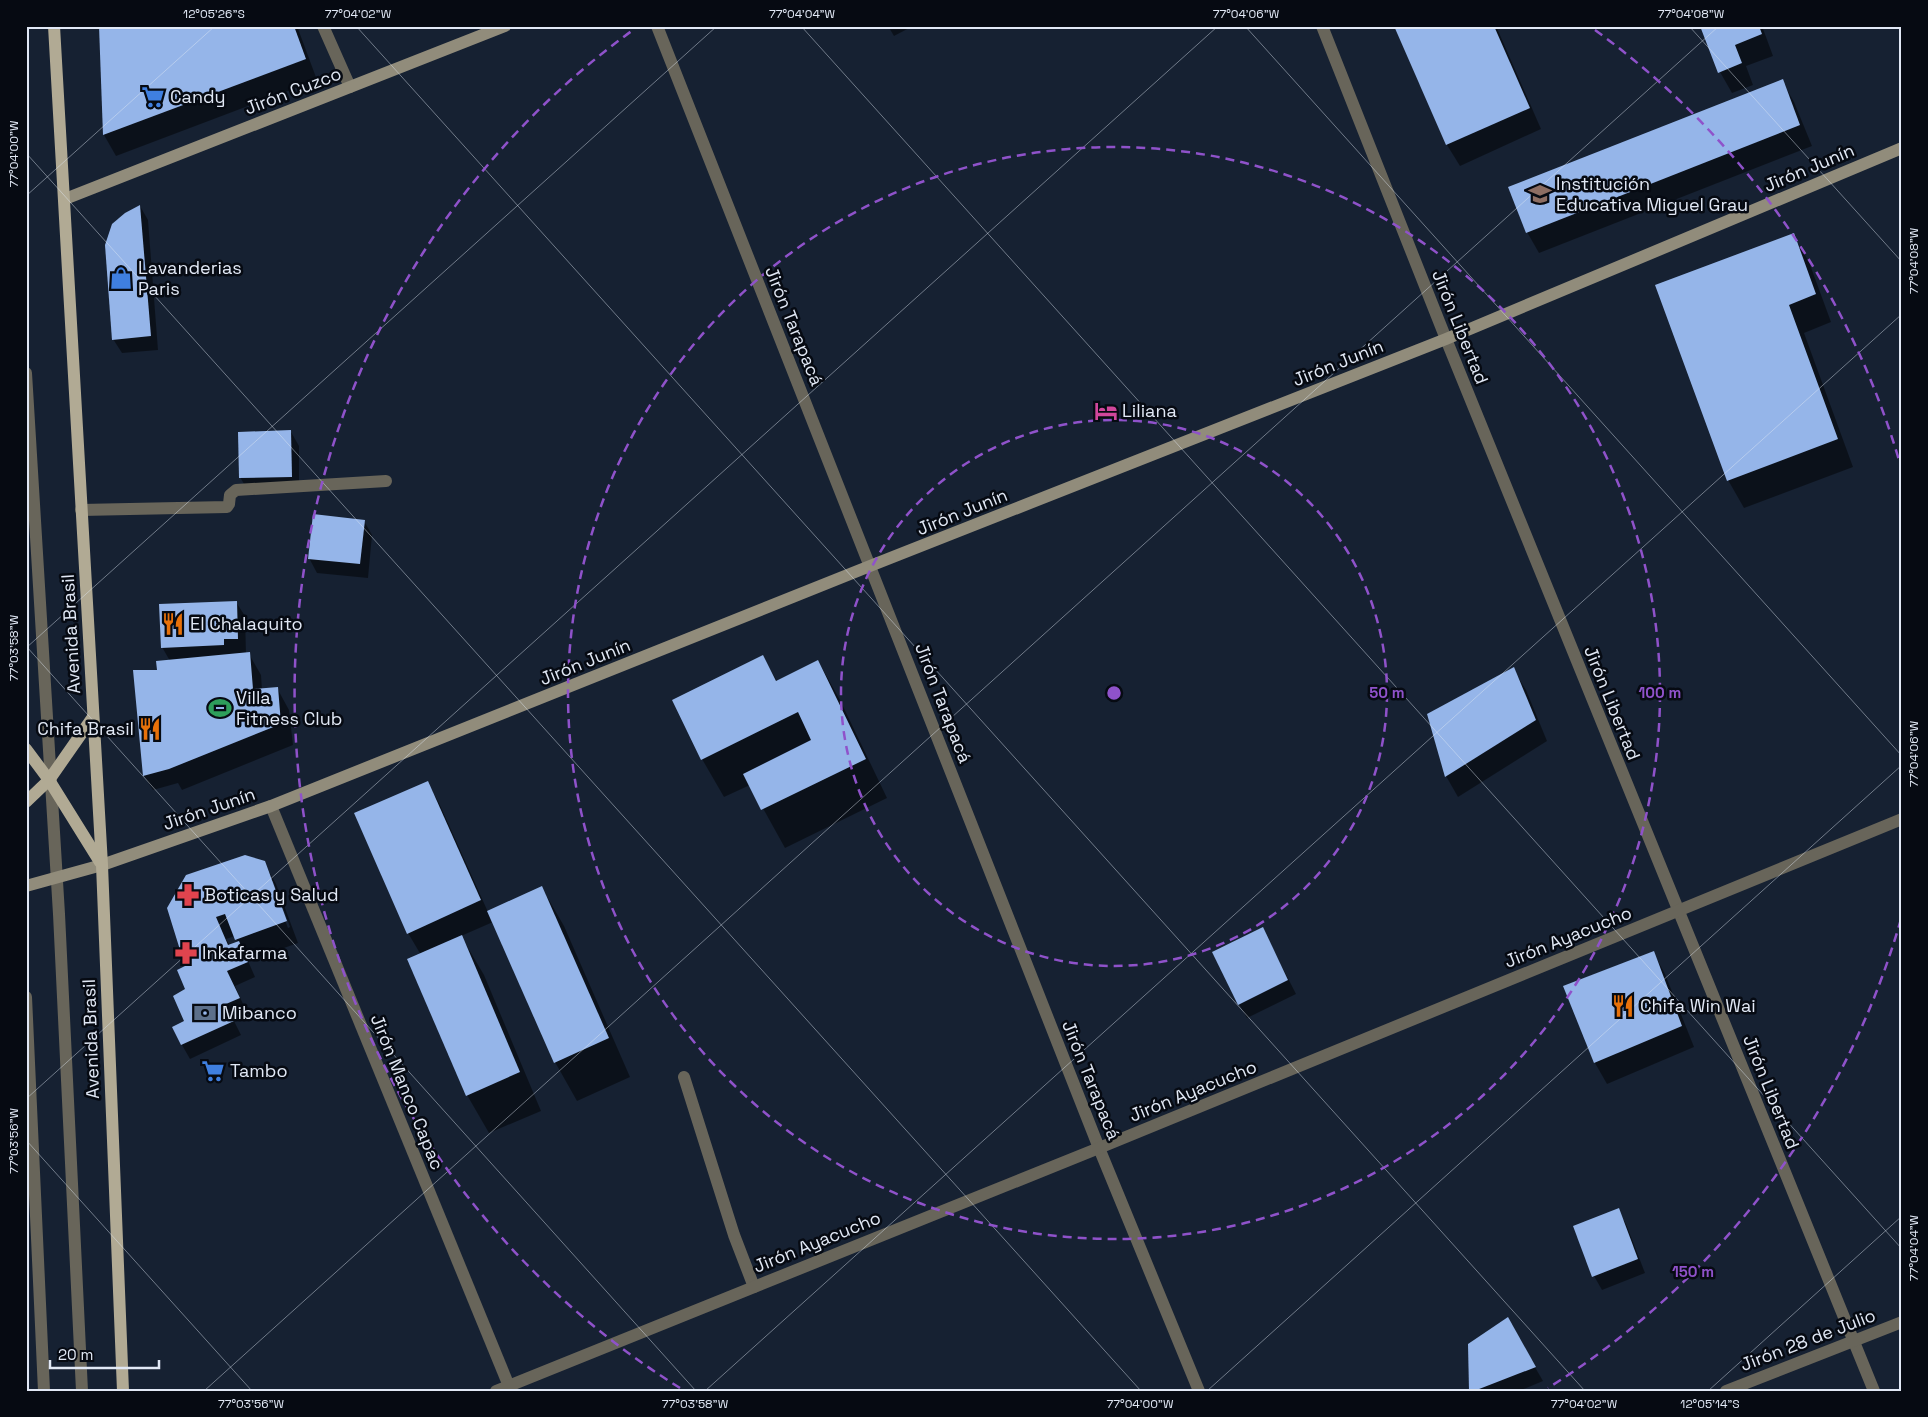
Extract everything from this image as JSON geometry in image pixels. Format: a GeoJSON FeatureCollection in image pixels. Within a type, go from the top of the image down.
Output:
{"type":"FeatureCollection","features":[{"type":"Feature","properties":{"kind":"main road","name":"Avenida Brasil"},"geometry":{"type":"LineString","coordinates":[[54,26],[102,865],[123,1391]]}},
{"type":"Feature","properties":{"kind":"main road"},"geometry":{"type":"LineString","coordinates":[[26,802],[49,780],[93,718]]}},
{"type":"Feature","properties":{"kind":"main road"},"geometry":{"type":"LineString","coordinates":[[26,749],[49,780],[102,865]]}},
{"type":"Feature","properties":{"kind":"street"},"geometry":{"type":"LineString","coordinates":[[323,26],[350,87]]}},
{"type":"Feature","properties":{"kind":"street","name":"Jirón Cuzco"},"geometry":{"type":"LineString","coordinates":[[65,199],[506,26]]}},
{"type":"Feature","properties":{"kind":"street","name":"Jirón Tarapacá"},"geometry":{"type":"LineString","coordinates":[[657,26],[1100,1148],[1199,1391]]}},
{"type":"Feature","properties":{"kind":"street","name":"Jirón Libertad"},"geometry":{"type":"LineString","coordinates":[[1322,26],[1446,339],[1874,1391]]}},
{"type":"Feature","properties":{"kind":"street","name":"Jirón Junín"},"geometry":{"type":"LineString","coordinates":[[26,886],[102,865],[271,806],[870,566],[1446,339],[1902,148]]}},
{"type":"Feature","properties":{"kind":"street","name":"Avenida Brasil"},"geometry":{"type":"LineString","coordinates":[[26,373],[56,877],[82,1391]]}},
{"type":"Feature","properties":{"kind":"street"},"geometry":{"type":"LineString","coordinates":[[81,510],[226,506],[229,504],[230,495],[236,490],[386,481]]}},
{"type":"Feature","properties":{"kind":"street","name":"Jirón Manco Capac"},"geometry":{"type":"LineString","coordinates":[[271,806],[510,1388]]}},
{"type":"Feature","properties":{"kind":"street","name":"Jirón Ayacucho"},"geometry":{"type":"LineString","coordinates":[[496,1391],[510,1388],[754,1286],[1100,1148],[1902,819]]}},
{"type":"Feature","properties":{"kind":"street"},"geometry":{"type":"LineString","coordinates":[[26,997],[44,1391]]}},
{"type":"Feature","properties":{"kind":"street"},"geometry":{"type":"LineString","coordinates":[[684,1076],[734,1235],[754,1286]]}},
{"type":"Feature","properties":{"kind":"street","name":"Jirón 28 de Julio"},"geometry":{"type":"LineString","coordinates":[[1726,1391],[1902,1322]]}},
{"type":"Feature","properties":{"kind":"building","name":"Candy"},"geometry":{"type":"Polygon","coordinates":[[[99,26],[294,26],[306,59],[103,135],[99,26]]]}},
{"type":"Feature","properties":{"kind":"building"},"geometry":{"type":"Polygon","coordinates":[[[1394,26],[1494,26],[1530,108],[1446,145],[1394,26]]]}},
{"type":"Feature","properties":{"kind":"building"},"geometry":{"type":"Polygon","coordinates":[[[1700,26],[1759,26],[1762,34],[1735,45],[1742,63],[1718,73],[1700,26]]]}},
{"type":"Feature","properties":{"kind":"building"},"geometry":{"type":"Polygon","coordinates":[[[1783,79],[1800,125],[1526,233],[1508,187],[1783,79]]]}},
{"type":"Feature","properties":{"kind":"building"},"geometry":{"type":"Polygon","coordinates":[[[140,205],[151,336],[112,340],[105,245],[112,224],[125,213],[140,205]]]}},
{"type":"Feature","properties":{"kind":"building"},"geometry":{"type":"Polygon","coordinates":[[[1794,233],[1816,294],[1789,305],[1838,439],[1727,481],[1655,285],[1794,233]]]}},
{"type":"Feature","properties":{"kind":"building"},"geometry":{"type":"Polygon","coordinates":[[[291,430],[292,477],[239,478],[238,432],[291,430]]]}},
{"type":"Feature","properties":{"kind":"building"},"geometry":{"type":"Polygon","coordinates":[[[313,514],[365,520],[360,564],[308,559],[313,514]]]}},
{"type":"Feature","properties":{"kind":"building"},"geometry":{"type":"Polygon","coordinates":[[[237,601],[238,639],[224,639],[224,645],[161,648],[159,604],[237,601]]]}},
{"type":"Feature","properties":{"kind":"building","name":"Villa Fitness Club"},"geometry":{"type":"Polygon","coordinates":[[[250,652],[253,689],[278,687],[281,724],[169,769],[143,776],[133,670],[157,670],[156,661],[250,652]]]}},
{"type":"Feature","properties":{"kind":"building"},"geometry":{"type":"Polygon","coordinates":[[[763,655],[776,681],[818,660],[866,759],[761,810],[743,774],[811,740],[798,712],[701,760],[672,700],[763,655]]]}},
{"type":"Feature","properties":{"kind":"building"},"geometry":{"type":"Polygon","coordinates":[[[1514,667],[1536,720],[1445,777],[1427,714],[1514,667]]]}},
{"type":"Feature","properties":{"kind":"building"},"geometry":{"type":"Polygon","coordinates":[[[428,781],[481,900],[407,934],[354,813],[428,781]]]}},
{"type":"Feature","properties":{"kind":"building"},"geometry":{"type":"Polygon","coordinates":[[[245,855],[265,861],[287,921],[235,940],[225,914],[216,917],[228,945],[239,941],[248,962],[227,971],[240,998],[226,1004],[234,1021],[181,1045],[172,1027],[184,1021],[173,996],[185,989],[177,970],[185,966],[167,908],[186,875],[245,855]]]}},
{"type":"Feature","properties":{"kind":"building"},"geometry":{"type":"Polygon","coordinates":[[[542,886],[609,1038],[554,1063],[487,911],[542,886]]]}},
{"type":"Feature","properties":{"kind":"building"},"geometry":{"type":"Polygon","coordinates":[[[1263,927],[1288,980],[1238,1005],[1212,952],[1263,927]]]}},
{"type":"Feature","properties":{"kind":"building"},"geometry":{"type":"Polygon","coordinates":[[[462,935],[520,1072],[466,1096],[407,959],[462,935]]]}},
{"type":"Feature","properties":{"kind":"building","name":"Chifa Win Wai"},"geometry":{"type":"Polygon","coordinates":[[[1654,951],[1682,1026],[1594,1063],[1563,986],[1654,951]]]}},
{"type":"Feature","properties":{"kind":"building"},"geometry":{"type":"Polygon","coordinates":[[[1619,1208],[1638,1259],[1592,1277],[1573,1226],[1619,1208]]]}},
{"type":"Feature","properties":{"kind":"building"},"geometry":{"type":"Polygon","coordinates":[[[1508,1317],[1536,1367],[1474,1391],[1469,1391],[1468,1344],[1508,1317]]]}},
{"type":"Feature","properties":{"kind":"place","name":"Candy"},"geometry":{"type":"Point","coordinates":[153,97]}},
{"type":"Feature","properties":{"kind":"place","name":"Institución Educativa Miguel Grau"},"geometry":{"type":"Point","coordinates":[1540,194]}},
{"type":"Feature","properties":{"kind":"place","name":"Lavanderias Paris"},"geometry":{"type":"Point","coordinates":[121,278]}},
{"type":"Feature","properties":{"kind":"place","name":"Liliana"},"geometry":{"type":"Point","coordinates":[1106,411]}},
{"type":"Feature","properties":{"kind":"place","name":"El Chalaquito"},"geometry":{"type":"Point","coordinates":[173,624]}},
{"type":"Feature","properties":{"kind":"place","name":"Villa Fitness Club"},"geometry":{"type":"Point","coordinates":[220,708]}},
{"type":"Feature","properties":{"kind":"place","name":"Chifa Brasil"},"geometry":{"type":"Point","coordinates":[150,729]}},
{"type":"Feature","properties":{"kind":"place","name":"Boticas y Salud"},"geometry":{"type":"Point","coordinates":[188,895]}},
{"type":"Feature","properties":{"kind":"place","name":"Inkafarma"},"geometry":{"type":"Point","coordinates":[186,953]}},
{"type":"Feature","properties":{"kind":"place","name":"Chifa Win Wai"},"geometry":{"type":"Point","coordinates":[1623,1006]}},
{"type":"Feature","properties":{"kind":"place","name":"Mibanco"},"geometry":{"type":"Point","coordinates":[205,1013]}},
{"type":"Feature","properties":{"kind":"place","name":"Tambo"},"geometry":{"type":"Point","coordinates":[213,1071]}}]}
